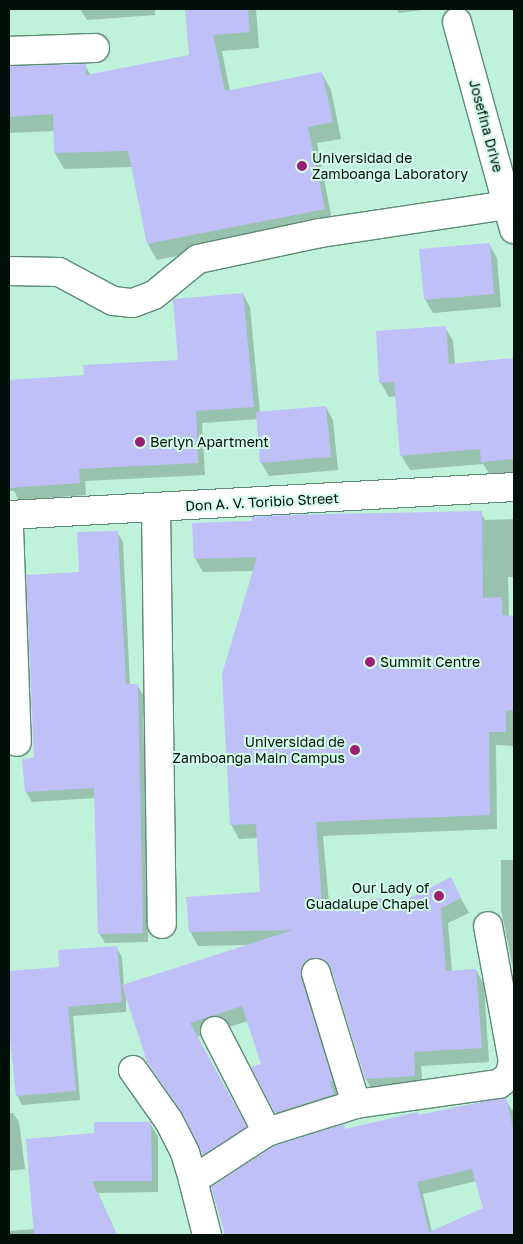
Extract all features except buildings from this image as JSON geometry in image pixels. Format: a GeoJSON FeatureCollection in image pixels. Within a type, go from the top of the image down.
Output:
{"type":"FeatureCollection","features":[{"type":"Feature","properties":{"kind":"street","name":"Josefina Drive"},"geometry":{"type":"LineString","coordinates":[[457,22],[511,217]]}},
{"type":"Feature","properties":{"kind":"street"},"geometry":{"type":"LineString","coordinates":[[9,51],[95,48]]}},
{"type":"Feature","properties":{"kind":"street"},"geometry":{"type":"LineString","coordinates":[[9,271],[59,272],[113,301],[134,303],[154,295],[198,259],[320,233],[511,217]]}},
{"type":"Feature","properties":{"kind":"street","name":"Don A. V. Toribio Street"},"geometry":{"type":"LineString","coordinates":[[9,515],[514,488]]}},
{"type":"Feature","properties":{"kind":"street"},"geometry":{"type":"LineString","coordinates":[[156,508],[162,924]]}},
{"type":"Feature","properties":{"kind":"street"},"geometry":{"type":"LineString","coordinates":[[9,528],[17,742]]}},
{"type":"Feature","properties":{"kind":"street"},"geometry":{"type":"LineString","coordinates":[[193,1180],[267,1132],[356,1104],[499,1084],[509,1076],[513,1062],[488,926]]}},
{"type":"Feature","properties":{"kind":"street"},"geometry":{"type":"LineString","coordinates":[[316,973],[356,1104]]}},
{"type":"Feature","properties":{"kind":"street"},"geometry":{"type":"LineString","coordinates":[[215,1031],[267,1132]]}},
{"type":"Feature","properties":{"kind":"street"},"geometry":{"type":"LineString","coordinates":[[134,1070],[169,1121],[185,1153],[207,1235]]}},
{"type":"Feature","properties":{"kind":"place","name":"Universidad de Zamboanga Laboratory"},"geometry":{"type":"Point","coordinates":[302,166]}},
{"type":"Feature","properties":{"kind":"place","name":"Berlyn Apartment"},"geometry":{"type":"Point","coordinates":[140,442]}},
{"type":"Feature","properties":{"kind":"place","name":"Summit Centre"},"geometry":{"type":"Point","coordinates":[370,662]}},
{"type":"Feature","properties":{"kind":"place","name":"Universidad de Zamboanga Main Campus"},"geometry":{"type":"Point","coordinates":[355,750]}},
{"type":"Feature","properties":{"kind":"place","name":"Our Lady of Guadalupe Chapel"},"geometry":{"type":"Point","coordinates":[439,896]}}]}
